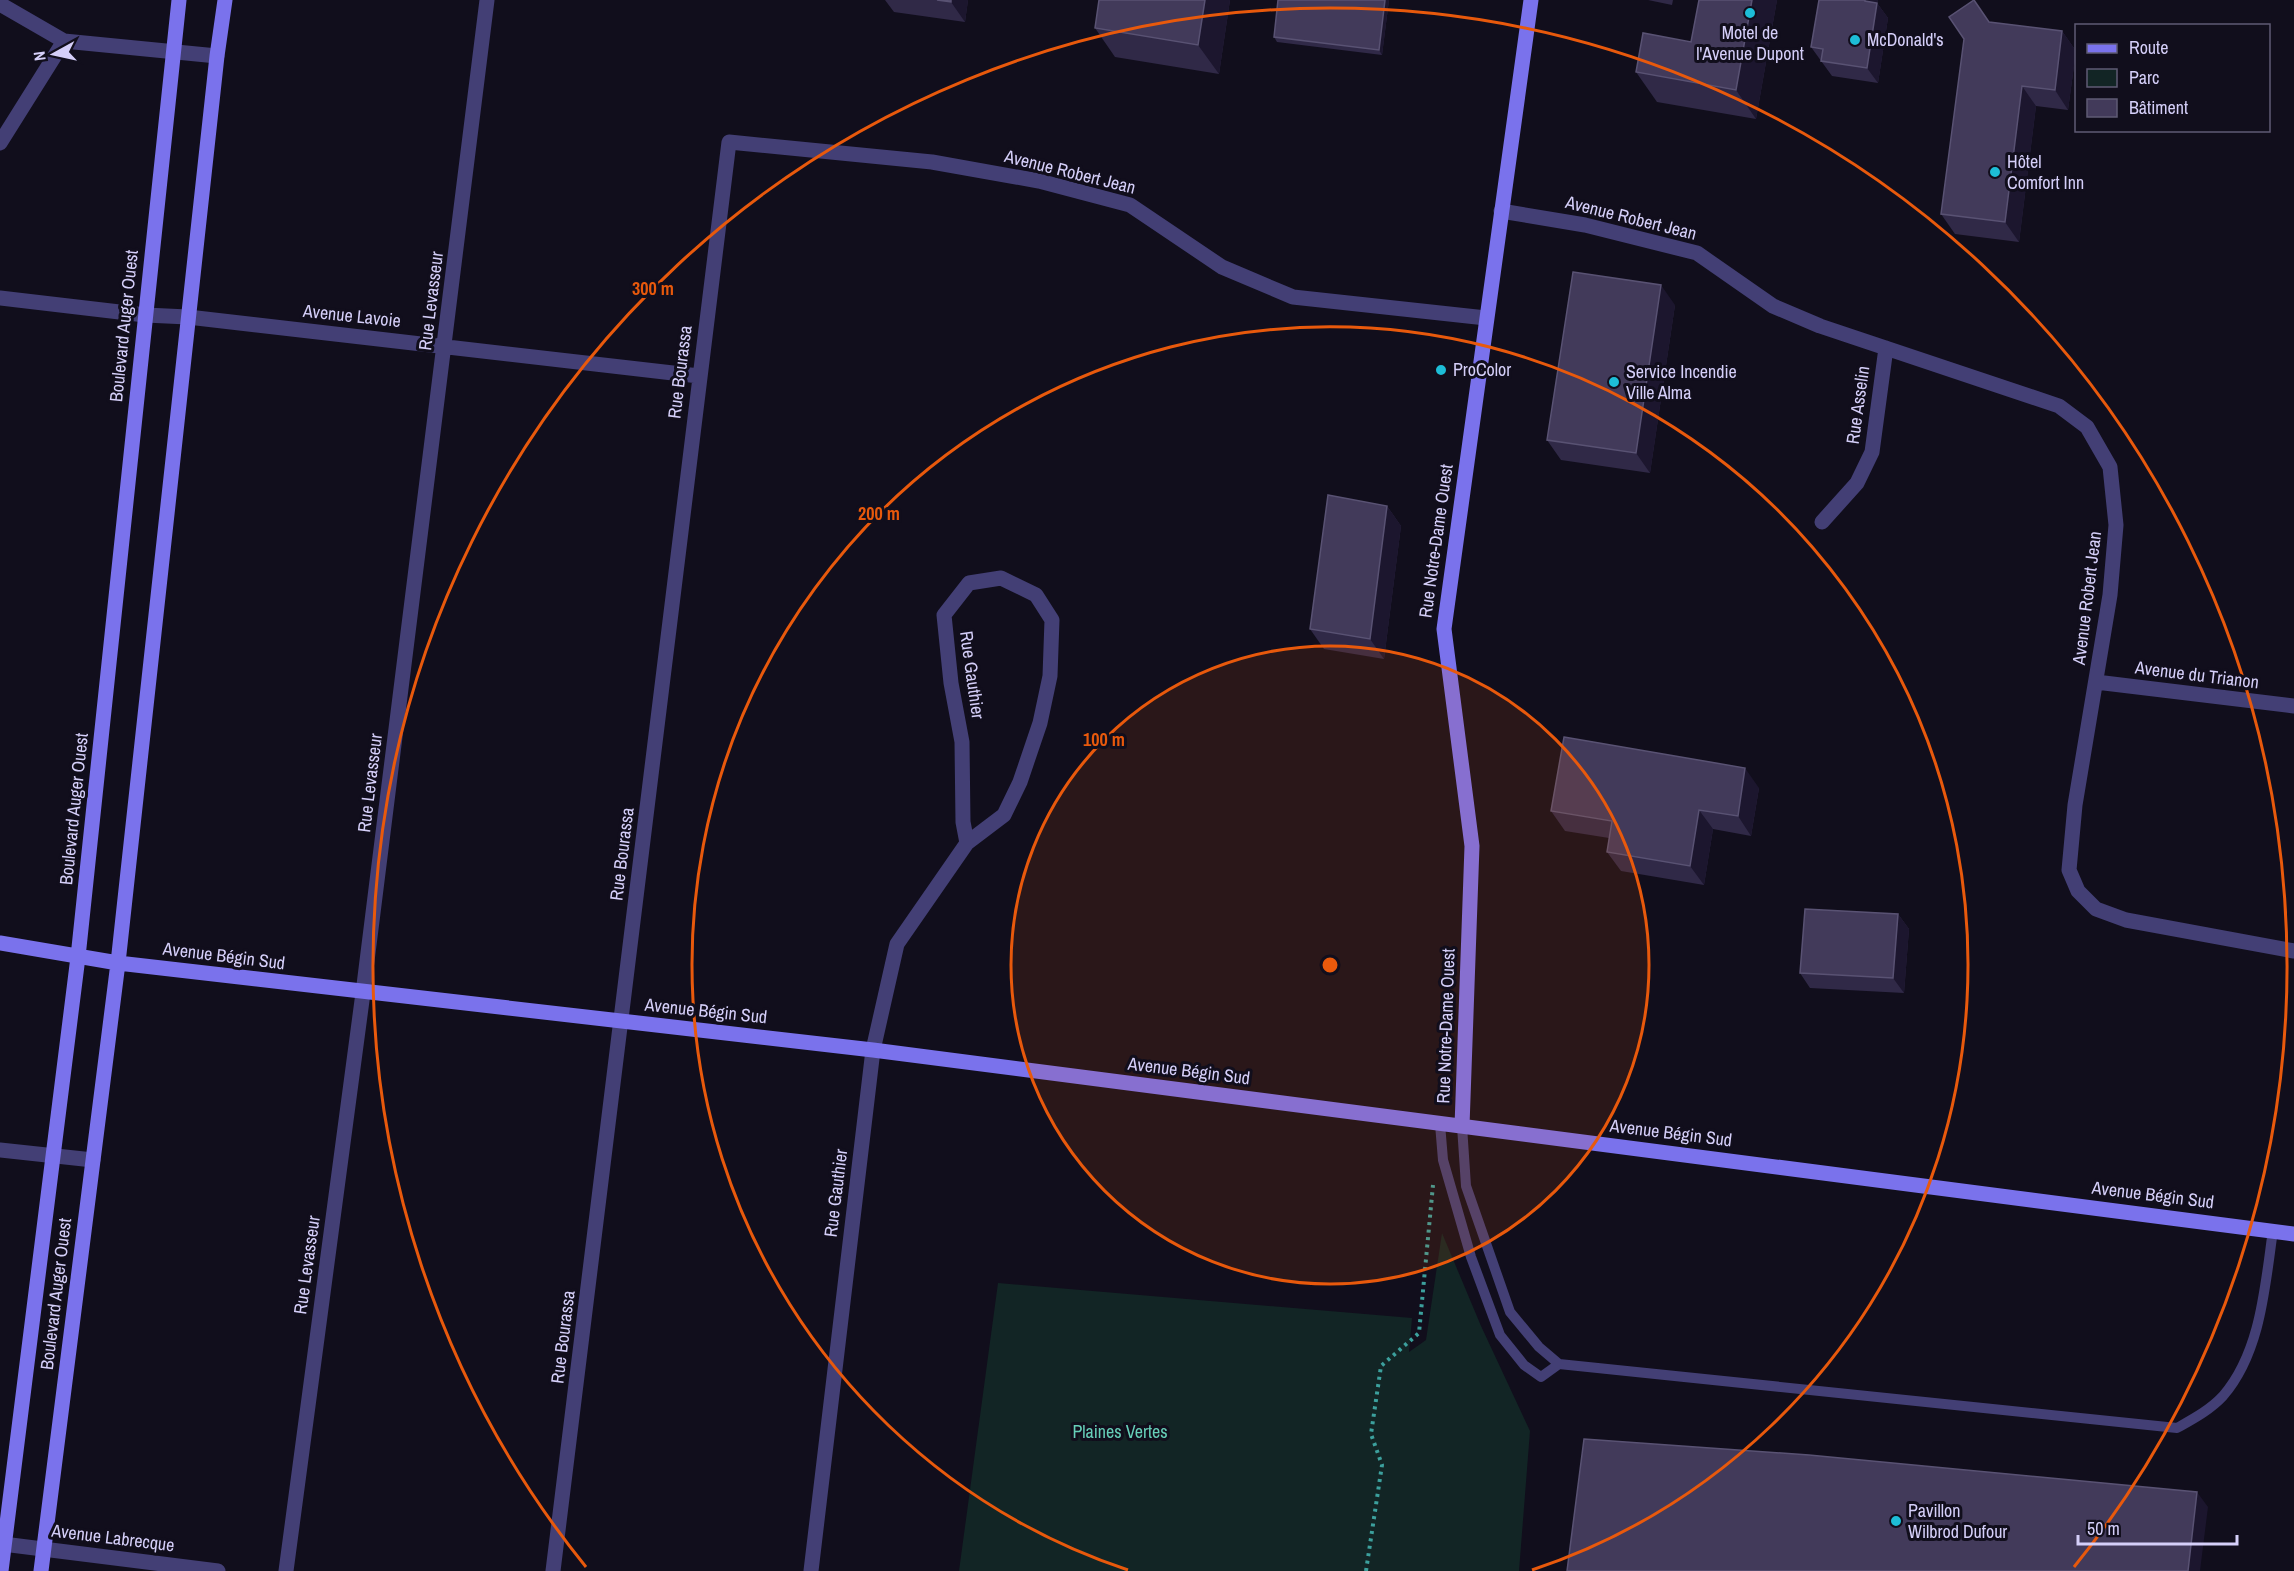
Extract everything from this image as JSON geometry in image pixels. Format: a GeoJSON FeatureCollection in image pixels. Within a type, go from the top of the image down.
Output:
{"type":"FeatureCollection","features":[{"type":"Feature","properties":{"kind":"street","name":"Boulevard Auger Ouest"},"geometry":{"type":"LineString","coordinates":[[1,1571],[78,957],[178,0]]}},
{"type":"Feature","properties":{"kind":"street","name":"Boulevard Auger Ouest"},"geometry":{"type":"LineString","coordinates":[[41,1571],[118,963],[225,0]]}},
{"type":"Feature","properties":{"kind":"street","name":"Rue Levasseur"},"geometry":{"type":"LineString","coordinates":[[286,1571],[446,346],[487,0]]}},
{"type":"Feature","properties":{"kind":"street","name":"Rue Notre-Dame Ouest"},"geometry":{"type":"LineString","coordinates":[[1462,1126],[1472,846],[1444,629],[1531,0]]}},
{"type":"Feature","properties":{"kind":"street"},"geometry":{"type":"LineString","coordinates":[[0,4],[64,41],[217,56]]}},
{"type":"Feature","properties":{"kind":"street"},"geometry":{"type":"LineString","coordinates":[[0,143],[64,41]]}},
{"type":"Feature","properties":{"kind":"street","name":"Avenue Robert Jean"},"geometry":{"type":"LineString","coordinates":[[729,142],[932,162],[1039,180],[1130,205],[1222,267],[1293,297],[1486,318]]}},
{"type":"Feature","properties":{"kind":"street","name":"Rue Bourassa"},"geometry":{"type":"LineString","coordinates":[[553,1571],[729,142]]}},
{"type":"Feature","properties":{"kind":"street","name":"Avenue Robert Jean"},"geometry":{"type":"LineString","coordinates":[[1501,211],[1585,225],[1697,253],[1773,306],[1820,326],[2059,406],[2087,427],[2110,467],[2116,525],[2110,595],[2075,806],[2069,870],[2078,891],[2096,909],[2126,920],[2294,951]]}},
{"type":"Feature","properties":{"kind":"street","name":"Avenue Lavoie"},"geometry":{"type":"LineString","coordinates":[[0,298],[145,315],[188,317],[699,376]]}},
{"type":"Feature","properties":{"kind":"street","name":"Rue Asselin"},"geometry":{"type":"LineString","coordinates":[[1822,522],[1857,483],[1872,453],[1886,348]]}},
{"type":"Feature","properties":{"kind":"street","name":"Rue Gauthier"},"geometry":{"type":"LineString","coordinates":[[811,1571],[873,1050],[897,944],[967,843],[1004,815],[1023,772],[1040,723],[1050,676],[1052,620],[1036,595],[1001,578],[969,582],[944,615],[951,683],[962,742],[963,822],[967,843]]}},
{"type":"Feature","properties":{"kind":"street","name":"Avenue du Trianon"},"geometry":{"type":"LineString","coordinates":[[2096,682],[2294,706]]}},
{"type":"Feature","properties":{"kind":"street","name":"Avenue Bégin Sud"},"geometry":{"type":"LineString","coordinates":[[0,943],[118,963],[873,1050],[2294,1234]]}},
{"type":"Feature","properties":{"kind":"street"},"geometry":{"type":"LineString","coordinates":[[0,1150],[93,1160]]}},
{"type":"Feature","properties":{"kind":"street","name":"Avenue Labrecque"},"geometry":{"type":"LineString","coordinates":[[3,1544],[218,1571]]}},
{"type":"Feature","properties":{"kind":"lane"},"geometry":{"type":"LineString","coordinates":[[1440,1124],[1443,1160],[1472,1257],[1500,1335],[1524,1365],[1541,1377],[1559,1364]]}},
{"type":"Feature","properties":{"kind":"lane"},"geometry":{"type":"LineString","coordinates":[[1462,1126],[1466,1186],[1510,1312],[1539,1347],[1559,1364],[2177,1428],[2221,1398],[2240,1371],[2260,1311],[2272,1230]]}},
{"type":"Feature","properties":{"kind":"path"},"geometry":{"type":"LineString","coordinates":[[1366,1571],[1382,1465],[1371,1434],[1381,1366],[1419,1333],[1434,1182]]}},
{"type":"Feature","properties":{"kind":"green space","name":"Plaines Vertes"},"geometry":{"type":"Polygon","coordinates":[[[1442,1233],[1481,1326],[1530,1431],[1519,1571],[959,1571],[998,1283],[1412,1318],[1409,1352],[1426,1340],[1442,1233]]]}},
{"type":"Feature","properties":{"kind":"building"},"geometry":{"type":"Polygon","coordinates":[[[1099,0],[1205,0],[1198,45],[1095,28],[1099,0]]]}},
{"type":"Feature","properties":{"kind":"building"},"geometry":{"type":"Polygon","coordinates":[[[1278,0],[1385,0],[1379,50],[1274,37],[1278,0]]]}},
{"type":"Feature","properties":{"kind":"building"},"geometry":{"type":"Polygon","coordinates":[[[1699,0],[1752,0],[1736,90],[1636,72],[1643,33],[1691,42],[1699,0]]]}},
{"type":"Feature","properties":{"kind":"building","name":"McDonald's"},"geometry":{"type":"Polygon","coordinates":[[[1819,0],[1865,0],[1877,3],[1867,68],[1821,61],[1823,49],[1811,47],[1819,0]]]}},
{"type":"Feature","properties":{"kind":"building","name":"Hôtel Comfort Inn"},"geometry":{"type":"Polygon","coordinates":[[[1974,0],[1989,22],[2062,31],[2055,90],[2022,86],[2005,222],[1941,214],[1964,39],[1949,17],[1974,0]]]}},
{"type":"Feature","properties":{"kind":"building"},"geometry":{"type":"Polygon","coordinates":[[[1573,272],[1661,285],[1636,453],[1547,440],[1573,272]]]}},
{"type":"Feature","properties":{"kind":"building"},"geometry":{"type":"Polygon","coordinates":[[[1328,495],[1387,506],[1370,639],[1310,629],[1328,495]]]}},
{"type":"Feature","properties":{"kind":"building"},"geometry":{"type":"Polygon","coordinates":[[[1564,737],[1745,768],[1738,816],[1699,810],[1690,866],[1607,852],[1612,821],[1551,811],[1564,737]]]}},
{"type":"Feature","properties":{"kind":"building"},"geometry":{"type":"Polygon","coordinates":[[[1805,909],[1898,914],[1893,978],[1800,973],[1805,909]]]}},
{"type":"Feature","properties":{"kind":"building","name":"Pavillon Wilbrod Dufour"},"geometry":{"type":"Polygon","coordinates":[[[1584,1439],[1809,1455],[2197,1492],[2188,1571],[1567,1571],[1584,1439]]]}},
{"type":"Feature","properties":{"kind":"place","name":"Motel de l'Avenue Dupont"},"geometry":{"type":"Point","coordinates":[1750,13]}},
{"type":"Feature","properties":{"kind":"place","name":"McDonald's"},"geometry":{"type":"Point","coordinates":[1855,40]}},
{"type":"Feature","properties":{"kind":"place","name":"Hôtel Comfort Inn"},"geometry":{"type":"Point","coordinates":[1995,172]}},
{"type":"Feature","properties":{"kind":"place","name":"ProColor"},"geometry":{"type":"Point","coordinates":[1441,370]}},
{"type":"Feature","properties":{"kind":"place","name":"Service Incendie Ville Alma"},"geometry":{"type":"Point","coordinates":[1614,382]}},
{"type":"Feature","properties":{"kind":"place","name":"Pavillon Wilbrod Dufour"},"geometry":{"type":"Point","coordinates":[1896,1521]}}]}
